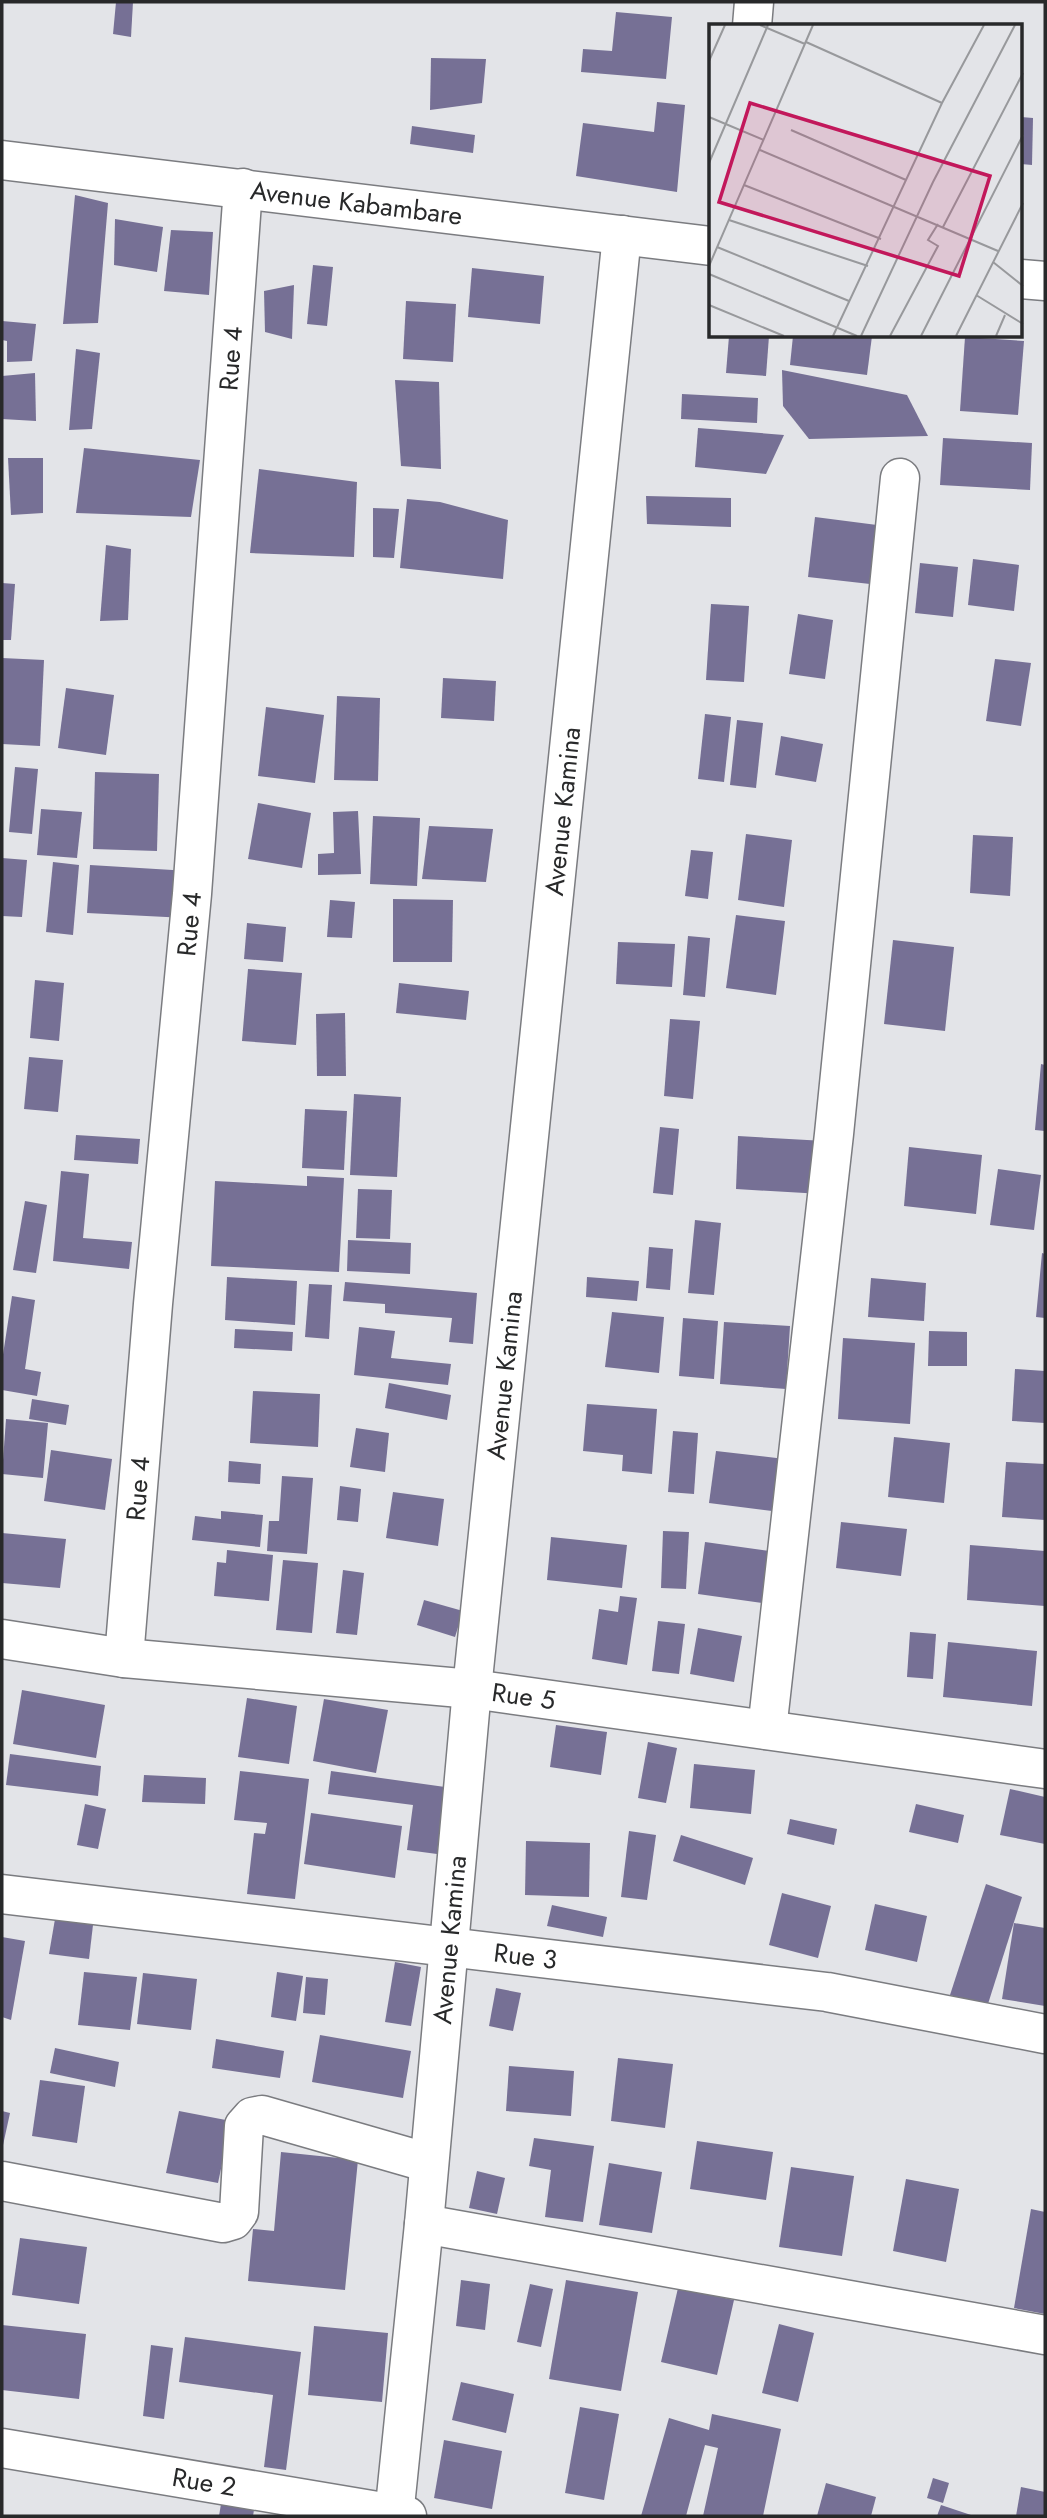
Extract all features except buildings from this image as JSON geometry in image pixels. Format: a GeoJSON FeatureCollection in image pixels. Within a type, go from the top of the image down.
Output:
{"type":"FeatureCollection","features":[{"type":"Feature","properties":{"kind":"street"},"geometry":{"type":"LineString","coordinates":[[752,24],[754,2]]}},
{"type":"Feature","properties":{"kind":"street","name":"Avenue Kabambare"},"geometry":{"type":"LineString","coordinates":[[2,160],[709,246]]}},
{"type":"Feature","properties":{"kind":"street","name":"Rue 4"},"geometry":{"type":"LineString","coordinates":[[124,1658],[153,1304],[192,894],[243,188]]}},
{"type":"Feature","properties":{"kind":"street","name":"Avenue Kamina"},"geometry":{"type":"LineString","coordinates":[[398,2516],[472,1689],[622,235]]}},
{"type":"Feature","properties":{"kind":"street"},"geometry":{"type":"LineString","coordinates":[[1023,279],[1045,281]]}},
{"type":"Feature","properties":{"kind":"street"},"geometry":{"type":"LineString","coordinates":[[767,1730],[834,1134],[900,478]]}},
{"type":"Feature","properties":{"kind":"street","name":"Rue 5"},"geometry":{"type":"LineString","coordinates":[[2,1639],[124,1658],[472,1689],[1045,1769]]}},
{"type":"Feature","properties":{"kind":"street","name":"Rue 3"},"geometry":{"type":"LineString","coordinates":[[2,1894],[827,1992],[1045,2034]]}},
{"type":"Feature","properties":{"kind":"street"},"geometry":{"type":"LineString","coordinates":[[2,2181],[223,2224],[233,2220],[239,2212],[244,2126],[252,2117],[262,2115],[429,2163]]}},
{"type":"Feature","properties":{"kind":"street"},"geometry":{"type":"LineString","coordinates":[[424,2224],[1045,2335]]}},
{"type":"Feature","properties":{"kind":"street","name":"Rue 2"},"geometry":{"type":"LineString","coordinates":[[2,2448],[398,2516]]}}]}
